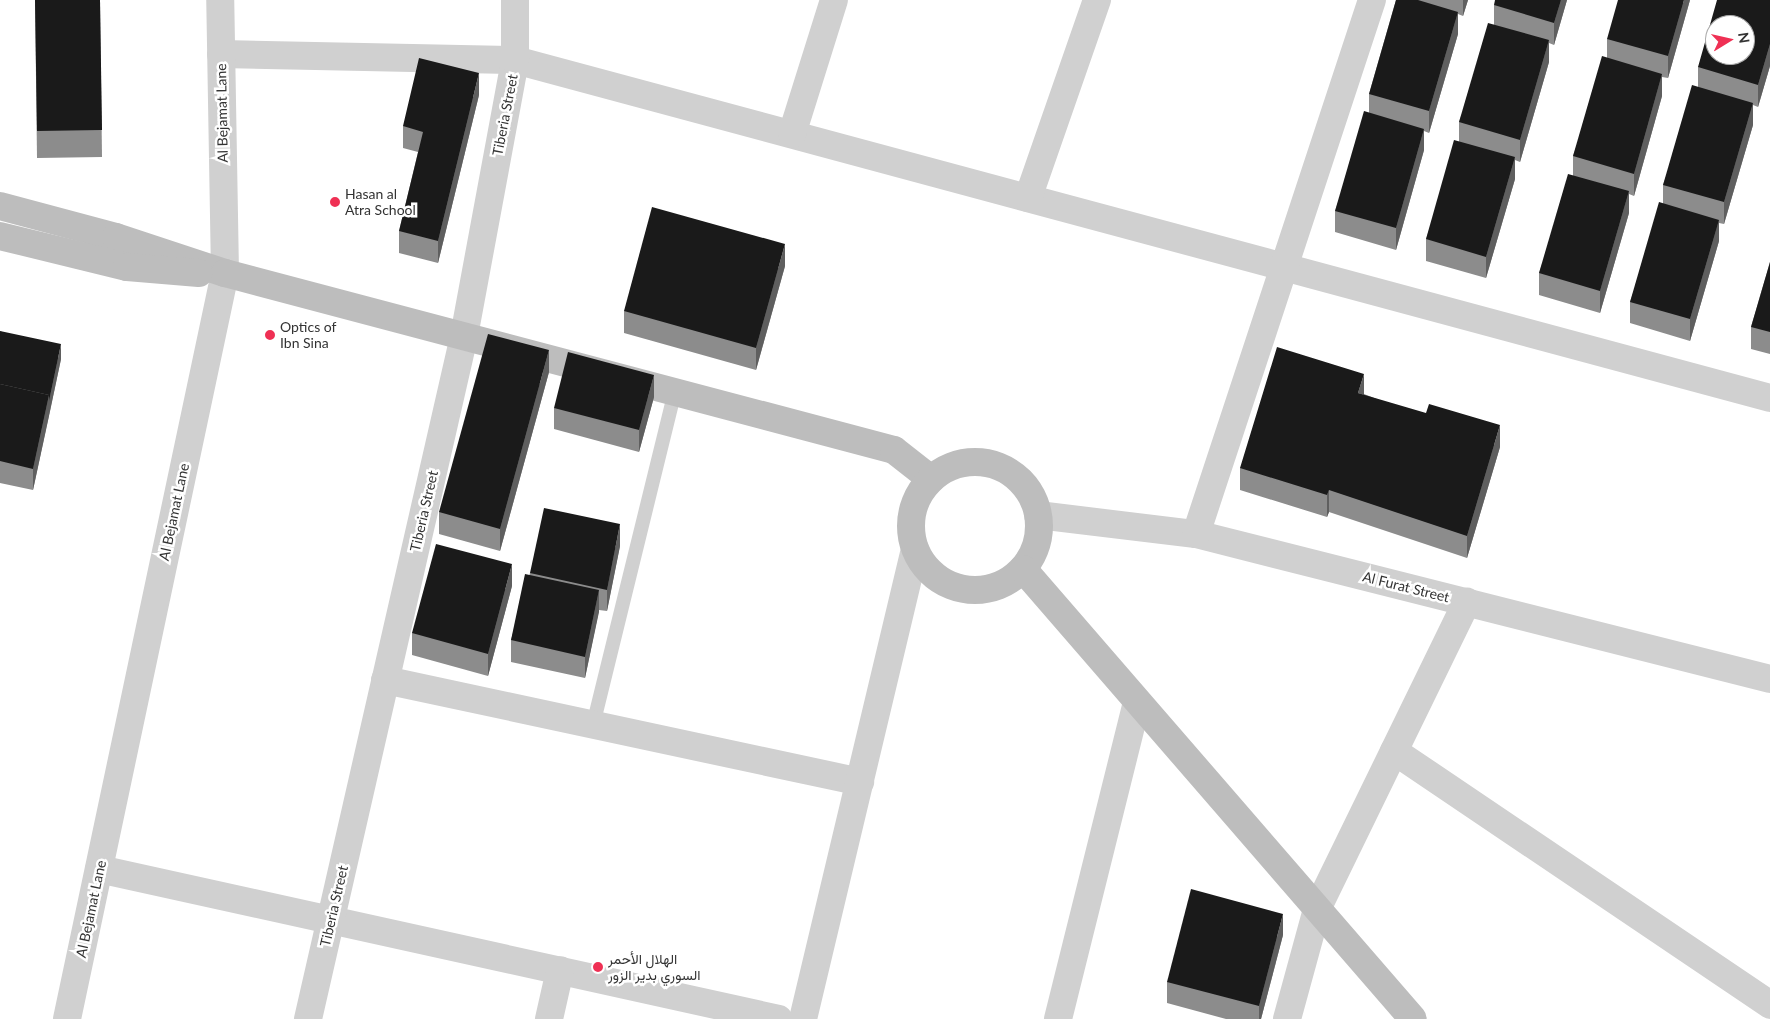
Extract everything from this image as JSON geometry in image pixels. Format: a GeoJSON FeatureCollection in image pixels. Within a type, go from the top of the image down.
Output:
{"type":"FeatureCollection","features":[{"type":"Feature","properties":{"kind":"street","name":"Al Bejamat Lane"},"geometry":{"type":"LineString","coordinates":[[67,1019],[225,273],[220,0]]}},
{"type":"Feature","properties":{"kind":"street","name":"Tiberia Street"},"geometry":{"type":"LineString","coordinates":[[308,1019],[464,336],[515,60],[515,0]]}},
{"type":"Feature","properties":{"kind":"street"},"geometry":{"type":"LineString","coordinates":[[792,134],[834,0]]}},
{"type":"Feature","properties":{"kind":"street"},"geometry":{"type":"LineString","coordinates":[[1028,198],[1097,0]]}},
{"type":"Feature","properties":{"kind":"street"},"geometry":{"type":"LineString","coordinates":[[1196,534],[1372,0]]}},
{"type":"Feature","properties":{"kind":"street"},"geometry":{"type":"LineString","coordinates":[[221,54],[515,60],[1770,398]]}},
{"type":"Feature","properties":{"kind":"street"},"geometry":{"type":"LineString","coordinates":[[0,206],[116,236],[225,273],[894,450],[931,479]]}},
{"type":"Feature","properties":{"kind":"street"},"geometry":{"type":"LineString","coordinates":[[0,236],[126,267],[225,273]]}},
{"type":"Feature","properties":{"kind":"street"},"geometry":{"type":"LineString","coordinates":[[803,1019],[915,549],[912,512],[931,479],[948,468],[986,463],[1020,481],[1038,515],[1039,534],[1023,570],[985,590],[963,590],[943,582],[926,568],[915,549]]}},
{"type":"Feature","properties":{"kind":"street","name":"Al Furat Street"},"geometry":{"type":"LineString","coordinates":[[1038,515],[1196,534],[1770,679]]}},
{"type":"Feature","properties":{"kind":"street"},"geometry":{"type":"LineString","coordinates":[[1023,570],[1413,1019]]}},
{"type":"Feature","properties":{"kind":"street"},"geometry":{"type":"LineString","coordinates":[[1287,1019],[1317,909],[1467,602]]}},
{"type":"Feature","properties":{"kind":"street"},"geometry":{"type":"LineString","coordinates":[[385,680],[860,782]]}},
{"type":"Feature","properties":{"kind":"street"},"geometry":{"type":"LineString","coordinates":[[1058,1019],[1137,702]]}},
{"type":"Feature","properties":{"kind":"street"},"geometry":{"type":"LineString","coordinates":[[1394,751],[1770,1005]]}},
{"type":"Feature","properties":{"kind":"street"},"geometry":{"type":"LineString","coordinates":[[99,869],[779,1019]]}},
{"type":"Feature","properties":{"kind":"street"},"geometry":{"type":"LineString","coordinates":[[549,1019],[560,970]]}},
{"type":"Feature","properties":{"kind":"lane"},"geometry":{"type":"LineString","coordinates":[[593,725],[675,392]]}},
{"type":"Feature","properties":{"kind":"building"},"geometry":{"type":"Polygon","coordinates":[[[35,0],[100,0],[102,130],[37,131],[35,0]]]}},
{"type":"Feature","properties":{"kind":"building"},"geometry":{"type":"Polygon","coordinates":[[[1396,0],[1418,0],[1458,12],[1429,111],[1369,94],[1396,0]]]}},
{"type":"Feature","properties":{"kind":"building"},"geometry":{"type":"Polygon","coordinates":[[[1495,0],[1561,0],[1554,23],[1494,5],[1495,0]]]}},
{"type":"Feature","properties":{"kind":"building"},"geometry":{"type":"Polygon","coordinates":[[[1618,0],[1684,0],[1668,56],[1607,39],[1618,0]]]}},
{"type":"Feature","properties":{"kind":"building"},"geometry":{"type":"Polygon","coordinates":[[[1717,0],[1770,0],[1770,44],[1758,85],[1698,67],[1705,42],[1705,65],[1755,65],[1755,15],[1713,15],[1717,0]]]}},
{"type":"Feature","properties":{"kind":"building"},"geometry":{"type":"Polygon","coordinates":[[[1488,23],[1549,40],[1520,140],[1459,122],[1488,23]]]}},
{"type":"Feature","properties":{"kind":"building"},"geometry":{"type":"Polygon","coordinates":[[[1602,56],[1662,74],[1634,174],[1573,156],[1602,56]]]}},
{"type":"Feature","properties":{"kind":"building"},"geometry":{"type":"Polygon","coordinates":[[[419,58],[479,73],[438,241],[399,231],[423,132],[403,126],[419,58]]]}},
{"type":"Feature","properties":{"kind":"building"},"geometry":{"type":"Polygon","coordinates":[[[1692,85],[1753,103],[1724,202],[1663,185],[1692,85]]]}},
{"type":"Feature","properties":{"kind":"building"},"geometry":{"type":"Polygon","coordinates":[[[1364,111],[1424,129],[1396,228],[1335,211],[1364,111]]]}},
{"type":"Feature","properties":{"kind":"building"},"geometry":{"type":"Polygon","coordinates":[[[1454,140],[1515,157],[1486,257],[1426,239],[1454,140]]]}},
{"type":"Feature","properties":{"kind":"building"},"geometry":{"type":"Polygon","coordinates":[[[1568,174],[1629,191],[1600,291],[1539,273],[1568,174]]]}},
{"type":"Feature","properties":{"kind":"building"},"geometry":{"type":"Polygon","coordinates":[[[1659,202],[1719,220],[1690,319],[1630,302],[1659,202]]]}},
{"type":"Feature","properties":{"kind":"building"},"geometry":{"type":"Polygon","coordinates":[[[652,207],[785,244],[756,348],[624,311],[652,207]]]}},
{"type":"Feature","properties":{"kind":"building"},"geometry":{"type":"Polygon","coordinates":[[[1770,262],[1770,332],[1751,327],[1770,262]]]}},
{"type":"Feature","properties":{"kind":"building"},"geometry":{"type":"Polygon","coordinates":[[[0,331],[61,344],[49,401],[49,395],[0,384],[0,331]]]}},
{"type":"Feature","properties":{"kind":"building"},"geometry":{"type":"Polygon","coordinates":[[[488,334],[549,350],[500,529],[439,512],[488,334]]]}},
{"type":"Feature","properties":{"kind":"building"},"geometry":{"type":"Polygon","coordinates":[[[1277,347],[1364,374],[1358,393],[1426,413],[1429,404],[1500,425],[1467,536],[1329,490],[1327,495],[1240,468],[1277,347]]]}},
{"type":"Feature","properties":{"kind":"building"},"geometry":{"type":"Polygon","coordinates":[[[568,352],[654,375],[639,430],[554,408],[568,352]]]}},
{"type":"Feature","properties":{"kind":"building"},"geometry":{"type":"Polygon","coordinates":[[[0,384],[49,395],[33,469],[0,461],[0,384]]]}},
{"type":"Feature","properties":{"kind":"building"},"geometry":{"type":"Polygon","coordinates":[[[544,508],[620,524],[607,590],[530,573],[544,508]]]}},
{"type":"Feature","properties":{"kind":"building"},"geometry":{"type":"Polygon","coordinates":[[[436,544],[512,564],[488,654],[412,633],[436,544]]]}},
{"type":"Feature","properties":{"kind":"building"},"geometry":{"type":"Polygon","coordinates":[[[525,574],[599,590],[585,657],[511,640],[525,574]]]}},
{"type":"Feature","properties":{"kind":"building"},"geometry":{"type":"Polygon","coordinates":[[[1191,889],[1283,914],[1259,1006],[1167,982],[1191,889]]]}},
{"type":"Feature","properties":{"kind":"place","name":"Hasan al Atra School"},"geometry":{"type":"Point","coordinates":[335,202]}},
{"type":"Feature","properties":{"kind":"place","name":"Optics of Ibn Sina"},"geometry":{"type":"Point","coordinates":[270,335]}},
{"type":"Feature","properties":{"kind":"place","name":"الهلال الأحمر السوري بدير الزور"},"geometry":{"type":"Point","coordinates":[598,967]}}]}
